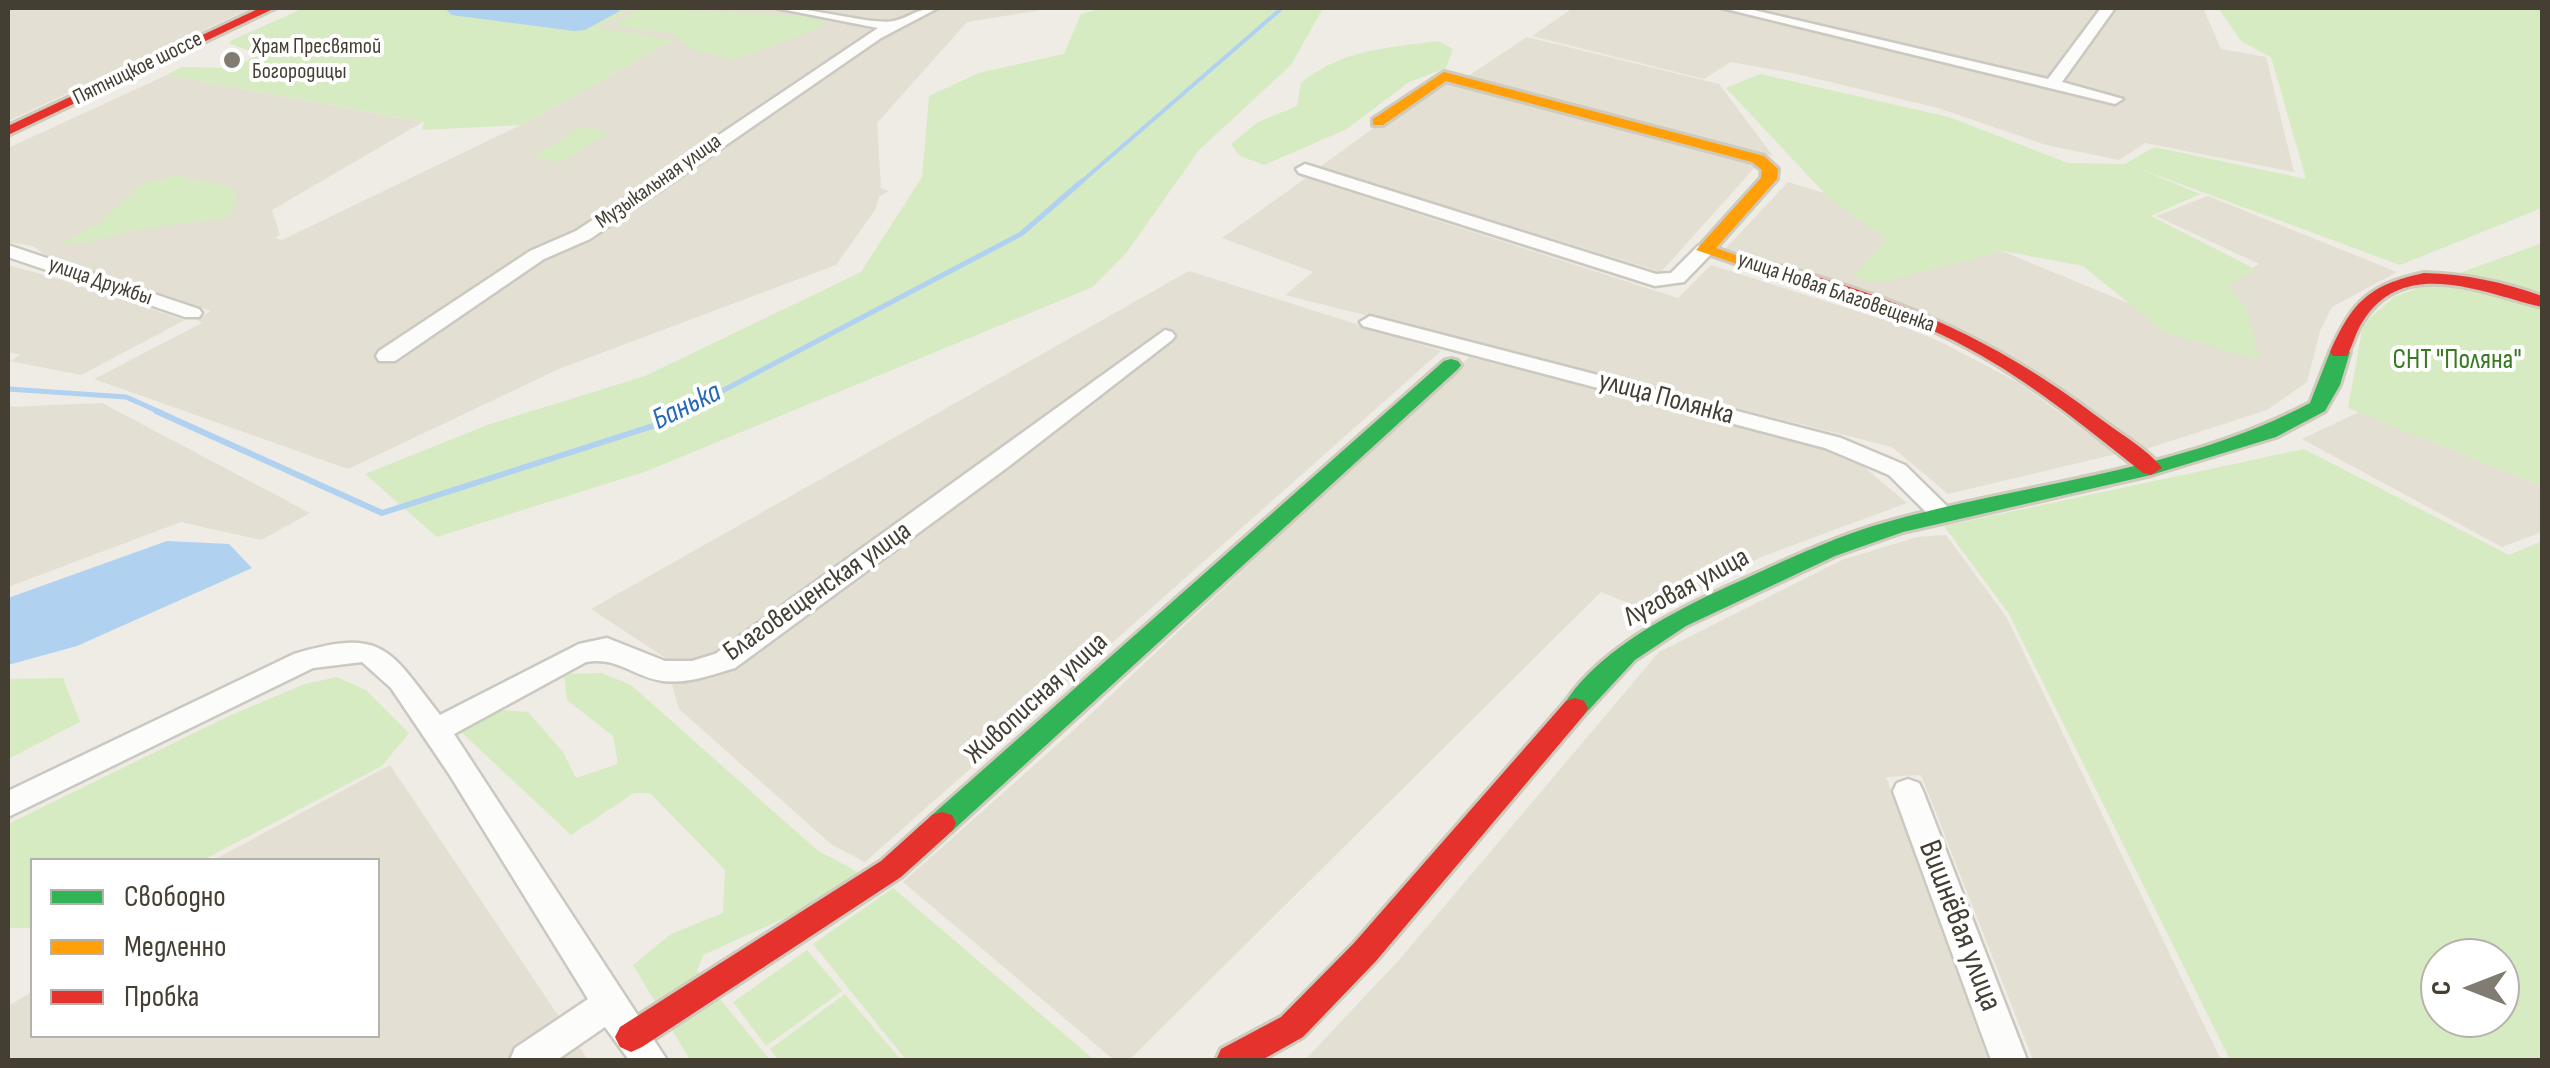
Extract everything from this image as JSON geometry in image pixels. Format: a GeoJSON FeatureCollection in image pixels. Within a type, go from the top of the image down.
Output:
{"type":"FeatureCollection","features":[{"type":"Feature","properties":{"kind":"street","name":"Пятницкое шоссе"},"geometry":{"type":"LineString","coordinates":[[8,132],[269,8]]}},
{"type":"Feature","properties":{"kind":"street"},"geometry":{"type":"LineString","coordinates":[[783,8],[892,26]]}},
{"type":"Feature","properties":{"kind":"street","name":"Музыкальная улица"},"geometry":{"type":"LineString","coordinates":[[387,356],[537,255],[583,235],[892,26],[931,8]]}},
{"type":"Feature","properties":{"kind":"street"},"geometry":{"type":"LineString","coordinates":[[1729,8],[2115,99]]}},
{"type":"Feature","properties":{"kind":"street"},"geometry":{"type":"LineString","coordinates":[[2053,83],[2108,8]]}},
{"type":"Feature","properties":{"kind":"street","name":"улица Новая Благовещенка"},"geometry":{"type":"LineString","coordinates":[[1378,122],[1444,76],[1765,164],[1771,174],[1768,179],[1706,250],[1907,313],[1964,338],[2012,366],[2151,468]]}},
{"type":"Feature","properties":{"kind":"street"},"geometry":{"type":"LineString","coordinates":[[1305,169],[1656,280],[1677,278],[1706,250]]}},
{"type":"Feature","properties":{"kind":"street","name":"улица Дружбы"},"geometry":{"type":"LineString","coordinates":[[8,251],[192,313]]}},
{"type":"Feature","properties":{"kind":"street","name":"Луговая улица"},"geometry":{"type":"LineString","coordinates":[[1232,1060],[1292,1028],[1366,952],[1626,654],[1677,620],[1827,550],[1943,514],[2151,468],[2270,433],[2318,407],[2336,375],[2357,311],[2385,290],[2419,278],[2450,274],[2542,302]]}},
{"type":"Feature","properties":{"kind":"street","name":"улица Полянка"},"geometry":{"type":"LineString","coordinates":[[1370,322],[1833,443],[1897,470],[1943,514]]}},
{"type":"Feature","properties":{"kind":"street","name":"Благовещенская улица"},"geometry":{"type":"LineString","coordinates":[[435,731],[579,654],[607,648],[662,671],[692,671],[725,661],[1000,462],[1165,336]]}},
{"type":"Feature","properties":{"kind":"street","name":"Живописная улица"},"geometry":{"type":"LineString","coordinates":[[640,1049],[891,869],[1451,365]]}},
{"type":"Feature","properties":{"kind":"street"},"geometry":{"type":"LineString","coordinates":[[8,805],[304,661],[329,654],[366,653],[379,659],[435,731],[608,1006],[640,1049]]}},
{"type":"Feature","properties":{"kind":"street","name":"Вишнёвая улица"},"geometry":{"type":"LineString","coordinates":[[1908,791],[2009,1060]]}},
{"type":"Feature","properties":{"kind":"street"},"geometry":{"type":"LineString","coordinates":[[528,1060],[608,1006]]}},
{"type":"Feature","properties":{"kind":"shaded area"},"geometry":{"type":"Polygon","coordinates":[[[8,8],[251,8],[8,121],[8,8]]]}},
{"type":"Feature","properties":{"kind":"shaded area"},"geometry":{"type":"Polygon","coordinates":[[[633,8],[1053,8],[967,22],[877,123],[881,188],[889,191],[879,197],[875,210],[836,265],[559,369],[348,469],[94,379],[202,323],[197,320],[211,311],[108,279],[46,256],[33,246],[8,242],[8,148],[167,75],[423,122],[272,210],[280,235],[275,238],[282,240],[529,121],[672,41],[595,28],[633,8]]]}},
{"type":"Feature","properties":{"kind":"shaded area"},"geometry":{"type":"Polygon","coordinates":[[[1573,8],[2203,8],[2221,49],[2266,57],[2294,172],[2145,143],[2119,160],[2046,145],[1938,108],[1797,74],[1731,62],[1704,79],[1532,36],[1573,8]]]}},
{"type":"Feature","properties":{"kind":"shaded area"},"geometry":{"type":"Polygon","coordinates":[[[1527,37],[1719,84],[1773,156],[1468,76],[1527,37]]]}},
{"type":"Feature","properties":{"kind":"shaded area"},"geometry":{"type":"Polygon","coordinates":[[[1438,81],[1756,166],[1661,272],[1320,167],[1438,81]]]}},
{"type":"Feature","properties":{"kind":"shaded area"},"geometry":{"type":"Polygon","coordinates":[[[1306,178],[1678,298],[1711,265],[1897,324],[2019,383],[2116,454],[1948,494],[1892,447],[1285,295],[1313,272],[1222,238],[1306,178]]]}},
{"type":"Feature","properties":{"kind":"shaded area"},"geometry":{"type":"Polygon","coordinates":[[[1788,182],[1963,235],[2169,320],[2259,264],[2156,216],[2208,196],[2397,272],[2332,307],[2320,331],[2307,382],[2267,410],[2146,449],[1999,350],[1725,249],[1788,182]]]}},
{"type":"Feature","properties":{"kind":"shaded area"},"geometry":{"type":"Polygon","coordinates":[[[8,265],[185,320],[81,375],[10,361],[20,355],[8,352],[8,265]]]}},
{"type":"Feature","properties":{"kind":"shaded area"},"geometry":{"type":"Polygon","coordinates":[[[1189,271],[1441,351],[865,862],[832,845],[679,709],[664,657],[591,609],[1189,271]]]}},
{"type":"Feature","properties":{"kind":"shaded area"},"geometry":{"type":"Polygon","coordinates":[[[1469,357],[1852,457],[1907,503],[1761,557],[1654,613],[1601,592],[1129,1060],[1114,1060],[903,882],[1076,728],[1469,357]]]}},
{"type":"Feature","properties":{"kind":"shaded area"},"geometry":{"type":"Polygon","coordinates":[[[102,403],[310,513],[261,540],[181,522],[8,587],[8,407],[102,403]]]}},
{"type":"Feature","properties":{"kind":"shaded area"},"geometry":{"type":"Polygon","coordinates":[[[2359,412],[2542,486],[2542,532],[2502,547],[2302,439],[2359,412]]]}},
{"type":"Feature","properties":{"kind":"shaded area"},"geometry":{"type":"Polygon","coordinates":[[[1946,535],[2007,618],[2221,1060],[2033,1060],[1921,775],[1886,777],[1988,1060],[1305,1060],[1399,960],[1659,652],[1842,560],[1917,537],[1946,535]]]}},
{"type":"Feature","properties":{"kind":"shaded area"},"geometry":{"type":"Polygon","coordinates":[[[390,765],[588,1060],[8,1060],[8,1006],[30,993],[30,1038],[380,1038],[380,858],[218,858],[390,765]]]}},
{"type":"Feature","properties":{"kind":"green space"},"geometry":{"type":"Polygon","coordinates":[[[304,8],[633,8],[597,28],[674,40],[522,125],[422,130],[424,122],[167,75],[181,67],[234,68],[259,54],[230,41],[304,8]]]}},
{"type":"Feature","properties":{"kind":"green space"},"geometry":{"type":"Polygon","coordinates":[[[642,8],[829,17],[816,30],[733,60],[689,48],[672,33],[621,27],[616,23],[642,8]]]}},
{"type":"Feature","properties":{"kind":"green space"},"geometry":{"type":"Polygon","coordinates":[[[1104,8],[1322,10],[1291,65],[1199,150],[1127,252],[1093,287],[647,471],[437,537],[365,474],[490,424],[645,376],[861,272],[922,177],[929,96],[979,73],[1064,54],[1081,14],[1104,8]]]}},
{"type":"Feature","properties":{"kind":"green space"},"geometry":{"type":"Polygon","coordinates":[[[2218,8],[2542,8],[2542,208],[2400,265],[2140,169],[2200,194],[2151,216],[2255,269],[2229,285],[2247,309],[2259,360],[2164,332],[2083,266],[2003,251],[1879,283],[1852,277],[1886,239],[1829,198],[1726,88],[1760,74],[1949,117],[2068,163],[2125,164],[2154,147],[2306,179],[2271,57],[2242,42],[2218,8]]]}},
{"type":"Feature","properties":{"kind":"green space"},"geometry":{"type":"Polygon","coordinates":[[[1438,41],[1453,49],[1446,68],[1409,82],[1347,129],[1264,165],[1240,156],[1231,144],[1258,122],[1297,106],[1301,83],[1333,63],[1366,52],[1438,41]]]}},
{"type":"Feature","properties":{"kind":"green space"},"geometry":{"type":"Polygon","coordinates":[[[581,127],[609,132],[562,162],[533,157],[581,127]]]}},
{"type":"Feature","properties":{"kind":"green space"},"geometry":{"type":"Polygon","coordinates":[[[177,176],[232,187],[237,200],[227,218],[133,230],[88,243],[62,243],[96,225],[144,183],[177,176]]]}},
{"type":"Feature","properties":{"kind":"green space","name":"СНТ \"Поляна\""},"geometry":{"type":"Polygon","coordinates":[[[2542,243],[2542,486],[2348,408],[2363,324],[2394,297],[2542,243]]]}},
{"type":"Feature","properties":{"kind":"green space"},"geometry":{"type":"Polygon","coordinates":[[[2304,449],[2509,555],[2542,541],[2542,1060],[2230,1060],[2009,614],[1944,526],[2304,449]]]}},
{"type":"Feature","properties":{"kind":"green space"},"geometry":{"type":"Polygon","coordinates":[[[602,673],[631,685],[817,850],[861,874],[818,903],[703,955],[697,971],[770,1060],[690,1060],[633,965],[671,934],[723,913],[725,870],[650,793],[634,793],[571,835],[459,730],[491,709],[528,712],[563,752],[576,778],[618,764],[613,736],[567,700],[564,674],[602,673]]]}},
{"type":"Feature","properties":{"kind":"green space"},"geometry":{"type":"Polygon","coordinates":[[[337,677],[366,690],[409,733],[382,766],[207,858],[30,858],[30,928],[8,928],[8,824],[231,715],[305,684],[337,677]]]}},
{"type":"Feature","properties":{"kind":"green space"},"geometry":{"type":"Polygon","coordinates":[[[63,678],[80,722],[8,759],[8,679],[63,678]]]}},
{"type":"Feature","properties":{"kind":"green space"},"geometry":{"type":"Polygon","coordinates":[[[893,888],[1091,1057],[906,1060],[813,944],[893,888]]]}},
{"type":"Feature","properties":{"kind":"green space"},"geometry":{"type":"Polygon","coordinates":[[[807,950],[842,991],[766,1046],[733,1002],[807,950]]]}},
{"type":"Feature","properties":{"kind":"green space"},"geometry":{"type":"Polygon","coordinates":[[[845,994],[901,1060],[779,1060],[770,1049],[845,994]]]}},
{"type":"Feature","properties":{"kind":"water"},"geometry":{"type":"Polygon","coordinates":[[[445,8],[620,11],[585,30],[574,31],[451,15],[445,8]]]}},
{"type":"Feature","properties":{"kind":"water"},"geometry":{"type":"Polygon","coordinates":[[[167,541],[229,544],[252,568],[77,646],[8,665],[8,598],[167,541]]]}},
{"type":"Feature","properties":{"kind":"waterway","name":"Банька"},"geometry":{"type":"LineString","coordinates":[[1080,183],[1282,8]]}},
{"type":"Feature","properties":{"kind":"waterway","name":"Банька"},"geometry":{"type":"LineString","coordinates":[[680,413],[1021,234],[1082,181]]}},
{"type":"Feature","properties":{"kind":"waterway","name":"Банька"},"geometry":{"type":"LineString","coordinates":[[8,389],[126,397],[162,413]]}},
{"type":"Feature","properties":{"kind":"waterway","name":"Банька"},"geometry":{"type":"LineString","coordinates":[[156,411],[382,513],[659,424],[685,411]]}},
{"type":"Feature","properties":{"kind":"traffic: fast"},"geometry":{"type":"LineString","coordinates":[[1575,708],[1626,654],[1677,620],[1827,551],[1897,526],[2151,468],[2269,433],[2318,407],[2340,352]]}},
{"type":"Feature","properties":{"kind":"traffic: fast"},"geometry":{"type":"LineString","coordinates":[[942,823],[1451,365]]}},
{"type":"Feature","properties":{"kind":"traffic: slow"},"geometry":{"type":"LineString","coordinates":[[1378,122],[1444,76],[1758,159],[1770,169],[1769,179],[1705,250],[1752,264]]}},
{"type":"Feature","properties":{"kind":"traffic: jam"},"geometry":{"type":"LineString","coordinates":[[8,131],[269,8]]}},
{"type":"Feature","properties":{"kind":"traffic: jam"},"geometry":{"type":"LineString","coordinates":[[1752,264],[1885,305],[1962,337],[2036,381],[2151,468]]}},
{"type":"Feature","properties":{"kind":"traffic: jam"},"geometry":{"type":"LineString","coordinates":[[2340,352],[2354,320],[2373,298],[2397,284],[2453,279],[2542,302]]}},
{"type":"Feature","properties":{"kind":"traffic: jam"},"geometry":{"type":"LineString","coordinates":[[1232,1060],[1292,1027],[1365,952],[1575,708]]}},
{"type":"Feature","properties":{"kind":"traffic: jam"},"geometry":{"type":"LineString","coordinates":[[631,1037],[891,869],[942,823]]}},
{"type":"Feature","properties":{"kind":"place","name":"Храм Пресвятой Богородицы"},"geometry":{"type":"Point","coordinates":[232,60]}}]}
